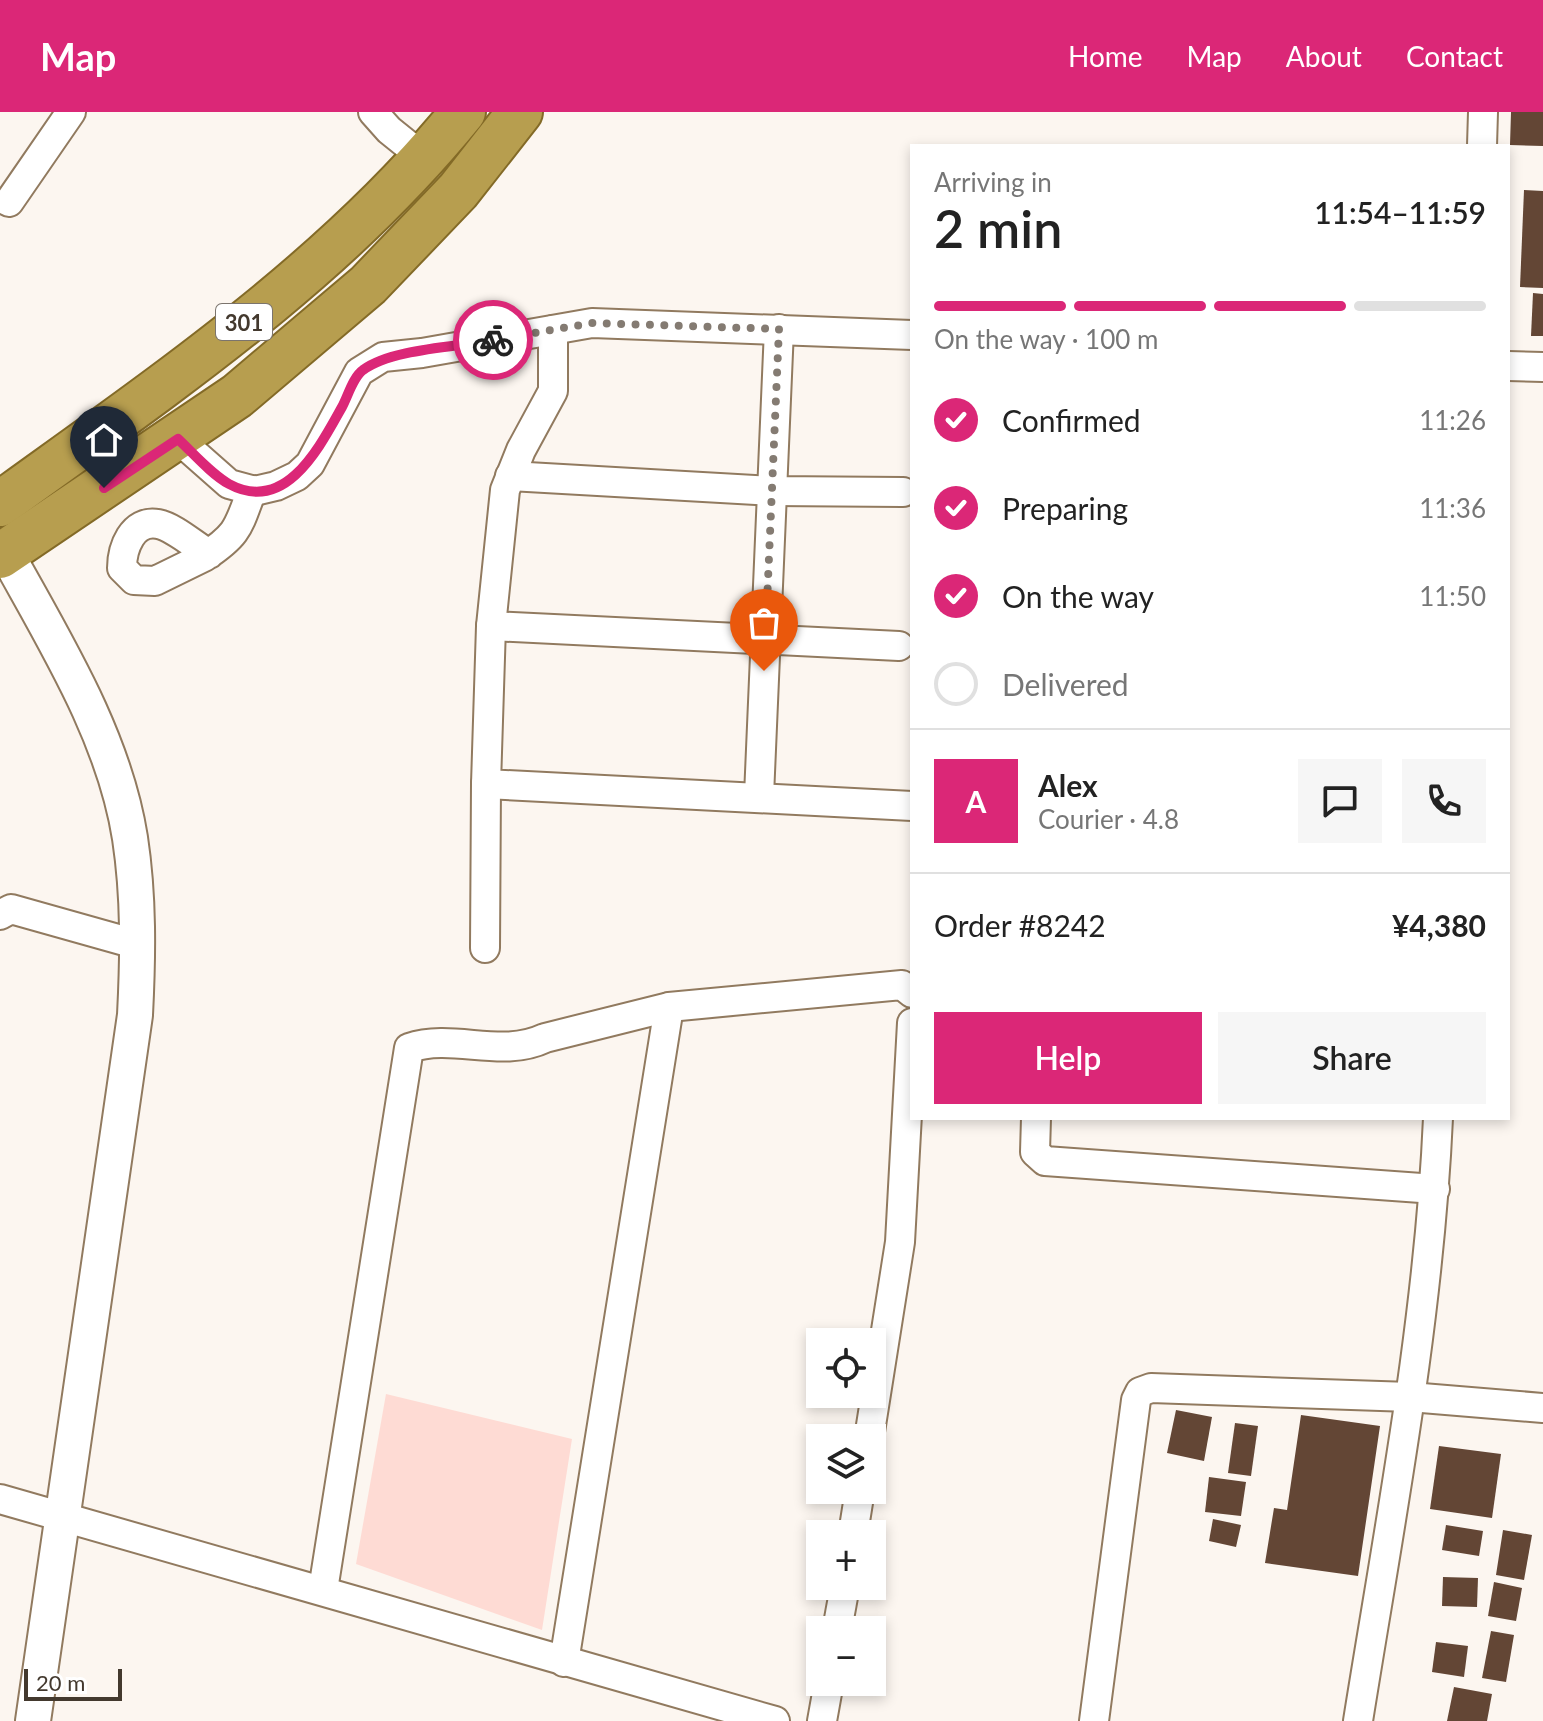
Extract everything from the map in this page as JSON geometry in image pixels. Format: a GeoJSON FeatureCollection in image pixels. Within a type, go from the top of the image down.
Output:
{"type":"FeatureCollection","features":[{"type":"Feature","properties":{"kind":"highway","name":"301"},"geometry":{"type":"LineString","coordinates":[[0,504],[182,372],[324,257],[425,159],[463,112]]}},
{"type":"Feature","properties":{"kind":"highway","name":"301"},"geometry":{"type":"LineString","coordinates":[[2,551],[178,439],[237,396],[368,285],[458,191],[520,112]]}},
{"type":"Feature","properties":{"kind":"street"},"geometry":{"type":"LineString","coordinates":[[9,202],[71,112]]}},
{"type":"Feature","properties":{"kind":"street"},"geometry":{"type":"LineString","coordinates":[[373,112],[389,130],[425,159]]}},
{"type":"Feature","properties":{"kind":"street"},"geometry":{"type":"LineString","coordinates":[[1482,144],[1483,112]]}},
{"type":"Feature","properties":{"kind":"street"},"geometry":{"type":"LineString","coordinates":[[178,439],[229,484],[252,490],[276,486],[297,476],[310,464],[359,372],[383,357],[592,323],[910,335]]}},
{"type":"Feature","properties":{"kind":"street"},"geometry":{"type":"LineString","coordinates":[[759,796],[779,329]]}},
{"type":"Feature","properties":{"kind":"street"},"geometry":{"type":"LineString","coordinates":[[485,948],[491,626],[505,490],[553,391],[553,330]]}},
{"type":"Feature","properties":{"kind":"street"},"geometry":{"type":"LineString","coordinates":[[1510,366],[1543,367]]}},
{"type":"Feature","properties":{"kind":"street"},"geometry":{"type":"LineString","coordinates":[[510,476],[772,491],[903,492]]}},
{"type":"Feature","properties":{"kind":"street"},"geometry":{"type":"LineString","coordinates":[[209,554],[233,538],[252,490]]}},
{"type":"Feature","properties":{"kind":"street"},"geometry":{"type":"LineString","coordinates":[[2,551],[67,664],[92,719],[116,785],[130,839],[139,945],[135,1015],[33,1721]]}},
{"type":"Feature","properties":{"kind":"street"},"geometry":{"type":"LineString","coordinates":[[491,626],[899,646]]}},
{"type":"Feature","properties":{"kind":"street"},"geometry":{"type":"LineString","coordinates":[[486,784],[910,806]]}},
{"type":"Feature","properties":{"kind":"street"},"geometry":{"type":"LineString","coordinates":[[0,915],[11,909],[139,945]]}},
{"type":"Feature","properties":{"kind":"street"},"geometry":{"type":"LineString","coordinates":[[323,1590],[409,1048],[425,1043],[527,1047],[545,1038],[669,1007],[902,985],[910,991]]}},
{"type":"Feature","properties":{"kind":"street"},"geometry":{"type":"LineString","coordinates":[[564,1662],[669,1007]]}},
{"type":"Feature","properties":{"kind":"street"},"geometry":{"type":"LineString","coordinates":[[871,1424],[900,1242],[910,1060]]}},
{"type":"Feature","properties":{"kind":"street"},"geometry":{"type":"LineString","coordinates":[[1036,1120],[1035,1152],[1045,1161],[1435,1189]]}},
{"type":"Feature","properties":{"kind":"street"},"geometry":{"type":"LineString","coordinates":[[1358,1721],[1410,1397],[1435,1189],[1438,1120]]}},
{"type":"Feature","properties":{"kind":"street"},"geometry":{"type":"LineString","coordinates":[[1094,1721],[1136,1400],[1140,1392],[1151,1388],[1410,1397],[1543,1408]]}},
{"type":"Feature","properties":{"kind":"street"},"geometry":{"type":"LineString","coordinates":[[0,1499],[775,1721]]}},
{"type":"Feature","properties":{"kind":"street"},"geometry":{"type":"LineString","coordinates":[[822,1721],[826,1696]]}},
{"type":"Feature","properties":{"kind":"shaded area"},"geometry":{"type":"Polygon","coordinates":[[[386,1394],[572,1439],[542,1630],[356,1564],[386,1394]]]}},
{"type":"Feature","properties":{"kind":"building"},"geometry":{"type":"Polygon","coordinates":[[[1511,112],[1543,112],[1543,146],[1510,145],[1511,112]]]}},
{"type":"Feature","properties":{"kind":"building"},"geometry":{"type":"Polygon","coordinates":[[[1524,190],[1543,191],[1543,288],[1520,287],[1524,190]]]}},
{"type":"Feature","properties":{"kind":"building"},"geometry":{"type":"Polygon","coordinates":[[[1533,293],[1543,294],[1543,336],[1531,336],[1533,293]]]}},
{"type":"Feature","properties":{"kind":"building"},"geometry":{"type":"Polygon","coordinates":[[[1176,1410],[1212,1417],[1204,1461],[1167,1453],[1176,1410]]]}},
{"type":"Feature","properties":{"kind":"building"},"geometry":{"type":"Polygon","coordinates":[[[1301,1415],[1380,1426],[1358,1576],[1265,1563],[1274,1508],[1287,1510],[1301,1415]]]}},
{"type":"Feature","properties":{"kind":"building"},"geometry":{"type":"Polygon","coordinates":[[[1235,1423],[1258,1426],[1251,1476],[1228,1473],[1235,1423]]]}},
{"type":"Feature","properties":{"kind":"building"},"geometry":{"type":"Polygon","coordinates":[[[1439,1446],[1501,1454],[1492,1518],[1430,1509],[1439,1446]]]}},
{"type":"Feature","properties":{"kind":"building"},"geometry":{"type":"Polygon","coordinates":[[[1209,1477],[1246,1482],[1241,1516],[1205,1512],[1209,1477]]]}},
{"type":"Feature","properties":{"kind":"building"},"geometry":{"type":"Polygon","coordinates":[[[1213,1519],[1241,1525],[1236,1547],[1209,1541],[1213,1519]]]}},
{"type":"Feature","properties":{"kind":"building"},"geometry":{"type":"Polygon","coordinates":[[[1446,1525],[1483,1531],[1479,1556],[1442,1550],[1446,1525]]]}},
{"type":"Feature","properties":{"kind":"building"},"geometry":{"type":"Polygon","coordinates":[[[1503,1530],[1532,1535],[1524,1580],[1496,1575],[1503,1530]]]}},
{"type":"Feature","properties":{"kind":"building"},"geometry":{"type":"Polygon","coordinates":[[[1443,1577],[1478,1578],[1477,1607],[1442,1606],[1443,1577]]]}},
{"type":"Feature","properties":{"kind":"building"},"geometry":{"type":"Polygon","coordinates":[[[1494,1582],[1522,1588],[1516,1621],[1488,1616],[1494,1582]]]}},
{"type":"Feature","properties":{"kind":"building"},"geometry":{"type":"Polygon","coordinates":[[[1491,1631],[1514,1635],[1506,1682],[1482,1678],[1491,1631]]]}},
{"type":"Feature","properties":{"kind":"building"},"geometry":{"type":"Polygon","coordinates":[[[1436,1642],[1468,1646],[1464,1677],[1432,1672],[1436,1642]]]}},
{"type":"Feature","properties":{"kind":"building"},"geometry":{"type":"Polygon","coordinates":[[[1454,1687],[1492,1694],[1487,1721],[1447,1721],[1454,1687]]]}},
{"type":"Feature","properties":{"kind":"way so far"},"geometry":{"type":"LineString","coordinates":[[493,340],[592,323],[779,329],[764,671]]}},
{"type":"Feature","properties":{"kind":"route"},"geometry":{"type":"LineString","coordinates":[[104,488],[178,439],[229,484],[255,491],[276,486],[297,476],[310,464],[359,372],[383,357],[493,340]]}}]}
